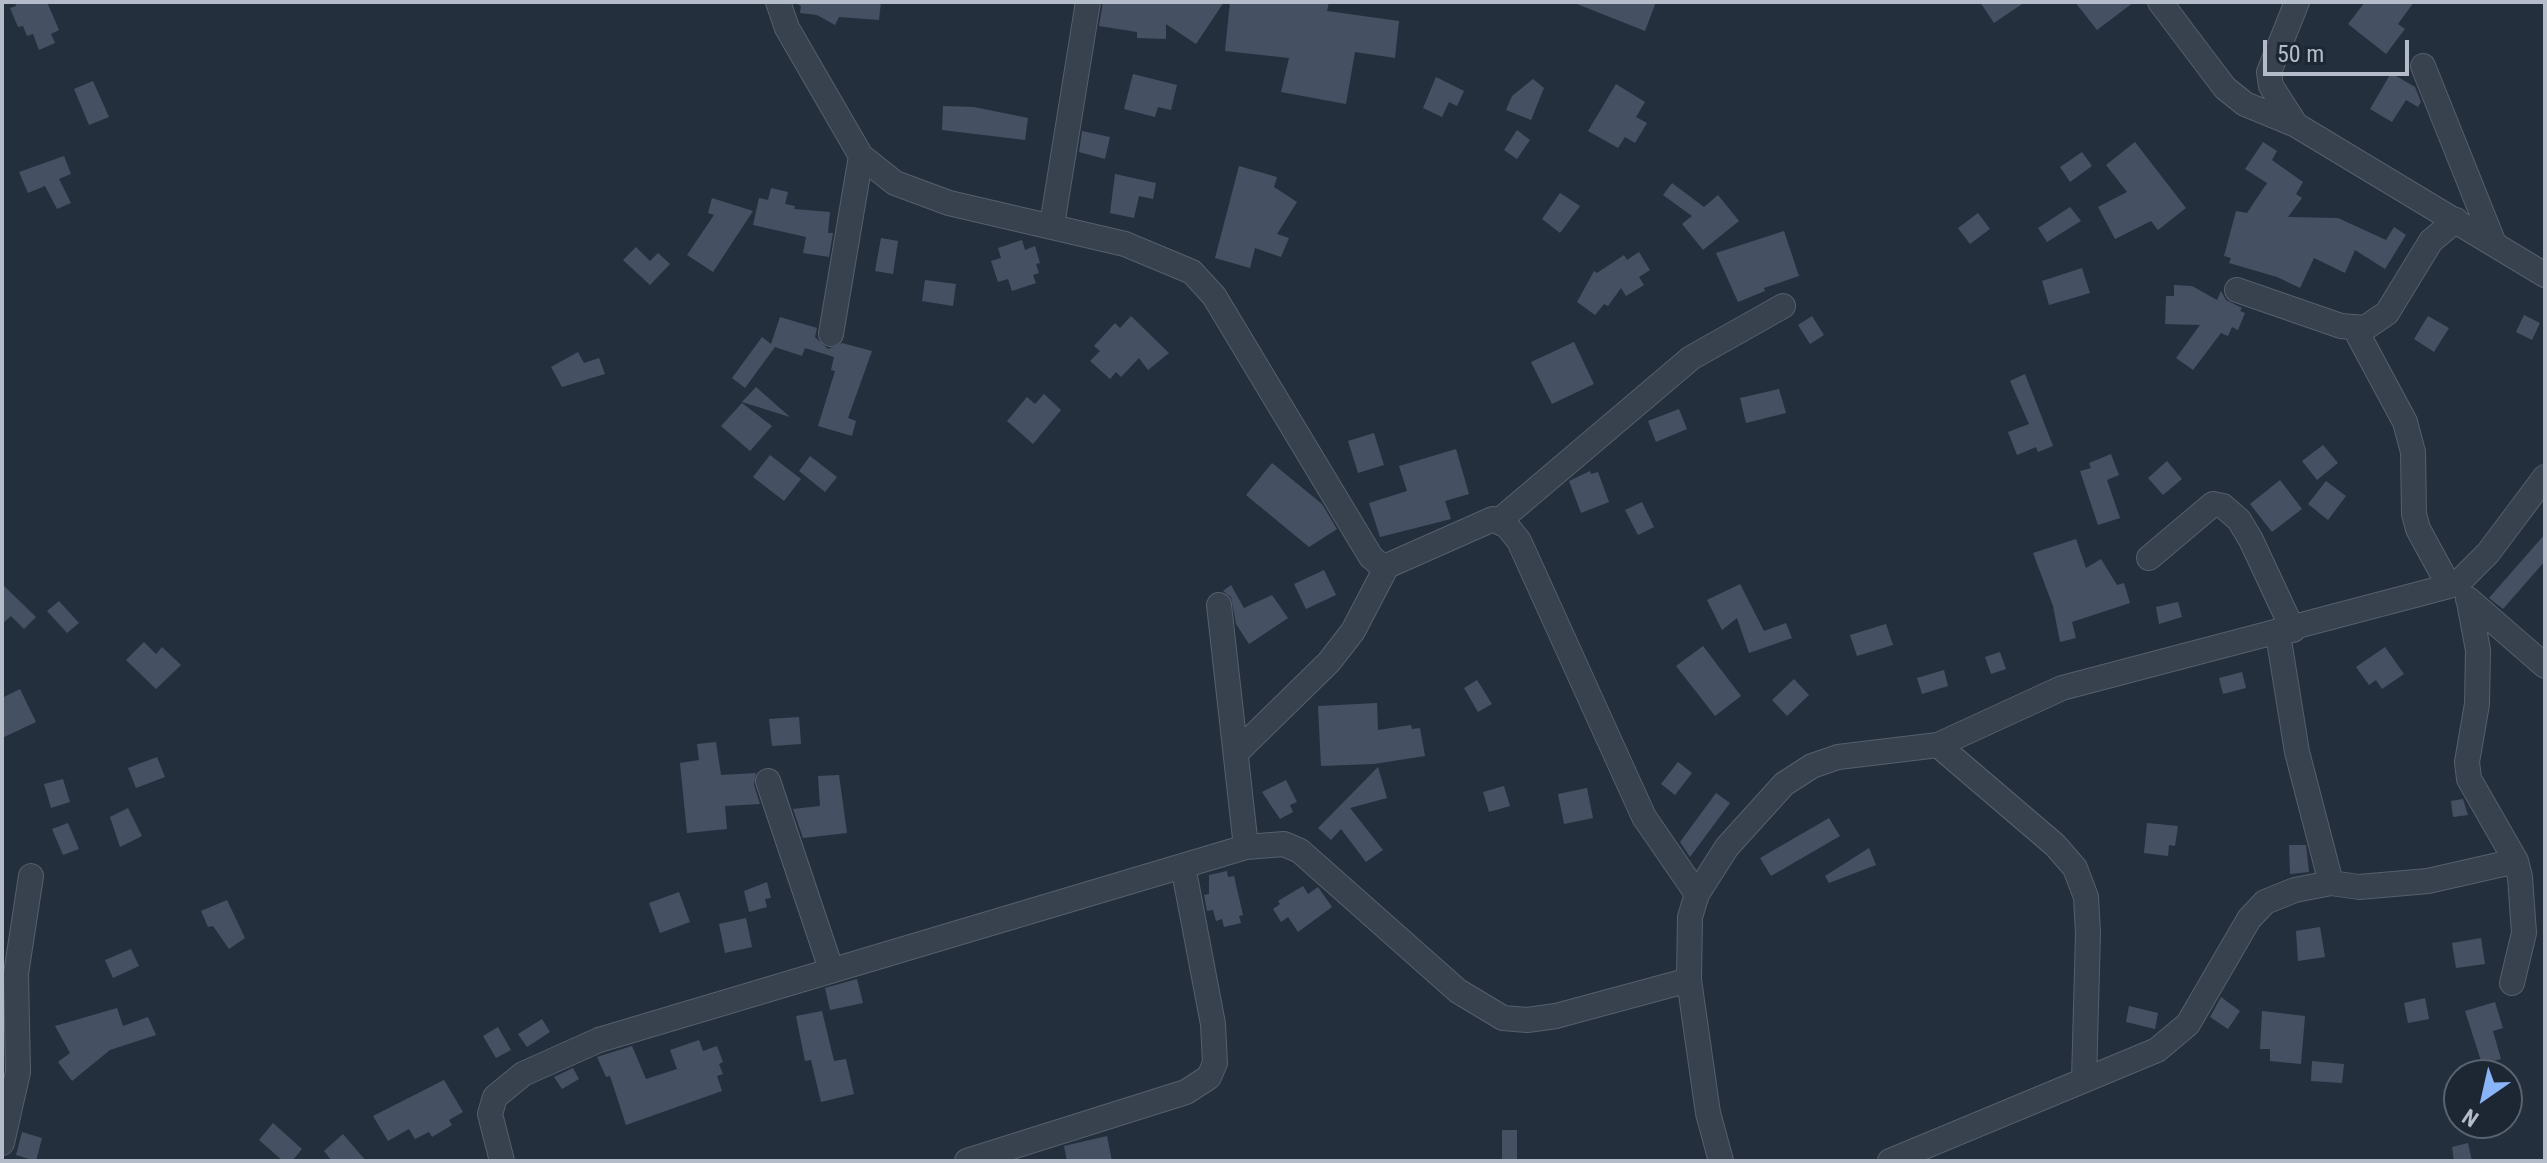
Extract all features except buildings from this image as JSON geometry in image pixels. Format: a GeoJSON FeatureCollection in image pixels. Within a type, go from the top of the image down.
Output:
{"type":"FeatureCollection","features":[{"type":"Feature","properties":{"kind":"street"},"geometry":{"type":"LineString","coordinates":[[778,2],[787,28],[861,156],[895,183],[921,194],[1125,244],[1192,272],[1214,296],[1371,557],[1387,566]]}},
{"type":"Feature","properties":{"kind":"street"},"geometry":{"type":"LineString","coordinates":[[1052,225],[1088,2]]}},
{"type":"Feature","properties":{"kind":"street"},"geometry":{"type":"LineString","coordinates":[[2160,2],[2225,88],[2245,104],[2296,125],[2545,275]]}},
{"type":"Feature","properties":{"kind":"street"},"geometry":{"type":"LineString","coordinates":[[2296,125],[2282,106],[2269,72],[2297,2]]}},
{"type":"Feature","properties":{"kind":"street"},"geometry":{"type":"LineString","coordinates":[[2423,66],[2493,241]]}},
{"type":"Feature","properties":{"kind":"street"},"geometry":{"type":"LineString","coordinates":[[831,334],[861,156]]}},
{"type":"Feature","properties":{"kind":"street"},"geometry":{"type":"LineString","coordinates":[[2237,290],[2281,307],[2365,328],[2387,313],[2431,241],[2456,220]]}},
{"type":"Feature","properties":{"kind":"street"},"geometry":{"type":"LineString","coordinates":[[1236,753],[1329,662],[1360,620],[1387,566],[1482,523],[1500,520],[1691,358],[1783,306]]}},
{"type":"Feature","properties":{"kind":"street"},"geometry":{"type":"LineString","coordinates":[[2354,327],[2405,422],[2413,452],[2414,514],[2418,529],[2458,590],[2478,650],[2477,704],[2467,762],[2469,779],[2516,861],[2524,933],[2512,983]]}},
{"type":"Feature","properties":{"kind":"street"},"geometry":{"type":"LineString","coordinates":[[1721,1161],[1708,1113],[1689,980],[1690,917],[1697,894],[1727,847],[1784,784],[1812,766],[1863,752],[1938,745],[2062,688],[2175,656],[2458,590],[2545,477]]}},
{"type":"Feature","properties":{"kind":"street"},"geometry":{"type":"LineString","coordinates":[[2149,558],[2213,504],[2223,506],[2239,520],[2251,540],[2285,632],[2297,752],[2331,883]]}},
{"type":"Feature","properties":{"kind":"street"},"geometry":{"type":"LineString","coordinates":[[1500,520],[1519,541],[1644,817],[1697,894]]}},
{"type":"Feature","properties":{"kind":"street"},"geometry":{"type":"LineString","coordinates":[[2458,590],[2545,666]]}},
{"type":"Feature","properties":{"kind":"street"},"geometry":{"type":"LineString","coordinates":[[1219,605],[1246,847]]}},
{"type":"Feature","properties":{"kind":"street"},"geometry":{"type":"LineString","coordinates":[[1938,745],[2055,845],[2075,868],[2086,897],[2088,933],[2084,1080]]}},
{"type":"Feature","properties":{"kind":"street"},"geometry":{"type":"LineString","coordinates":[[768,781],[831,969]]}},
{"type":"Feature","properties":{"kind":"street"},"geometry":{"type":"LineString","coordinates":[[502,1161],[490,1114],[495,1097],[523,1074],[599,1040],[831,969],[934,943],[1246,847],[1284,844],[1300,851],[1458,991],[1503,1018],[1527,1020],[1556,1016],[1689,980]]}},
{"type":"Feature","properties":{"kind":"street"},"geometry":{"type":"LineString","coordinates":[[1890,1161],[2157,1050],[2188,1024],[2249,919],[2265,902],[2295,890],[2331,883],[2359,887],[2415,883],[2516,861]]}},
{"type":"Feature","properties":{"kind":"street"},"geometry":{"type":"LineString","coordinates":[[967,1161],[1186,1092],[1209,1077],[1215,1063],[1213,1024],[1183,866]]}},
{"type":"Feature","properties":{"kind":"street"},"geometry":{"type":"LineString","coordinates":[[2,1143],[18,1072],[16,974],[31,876]]}}]}
